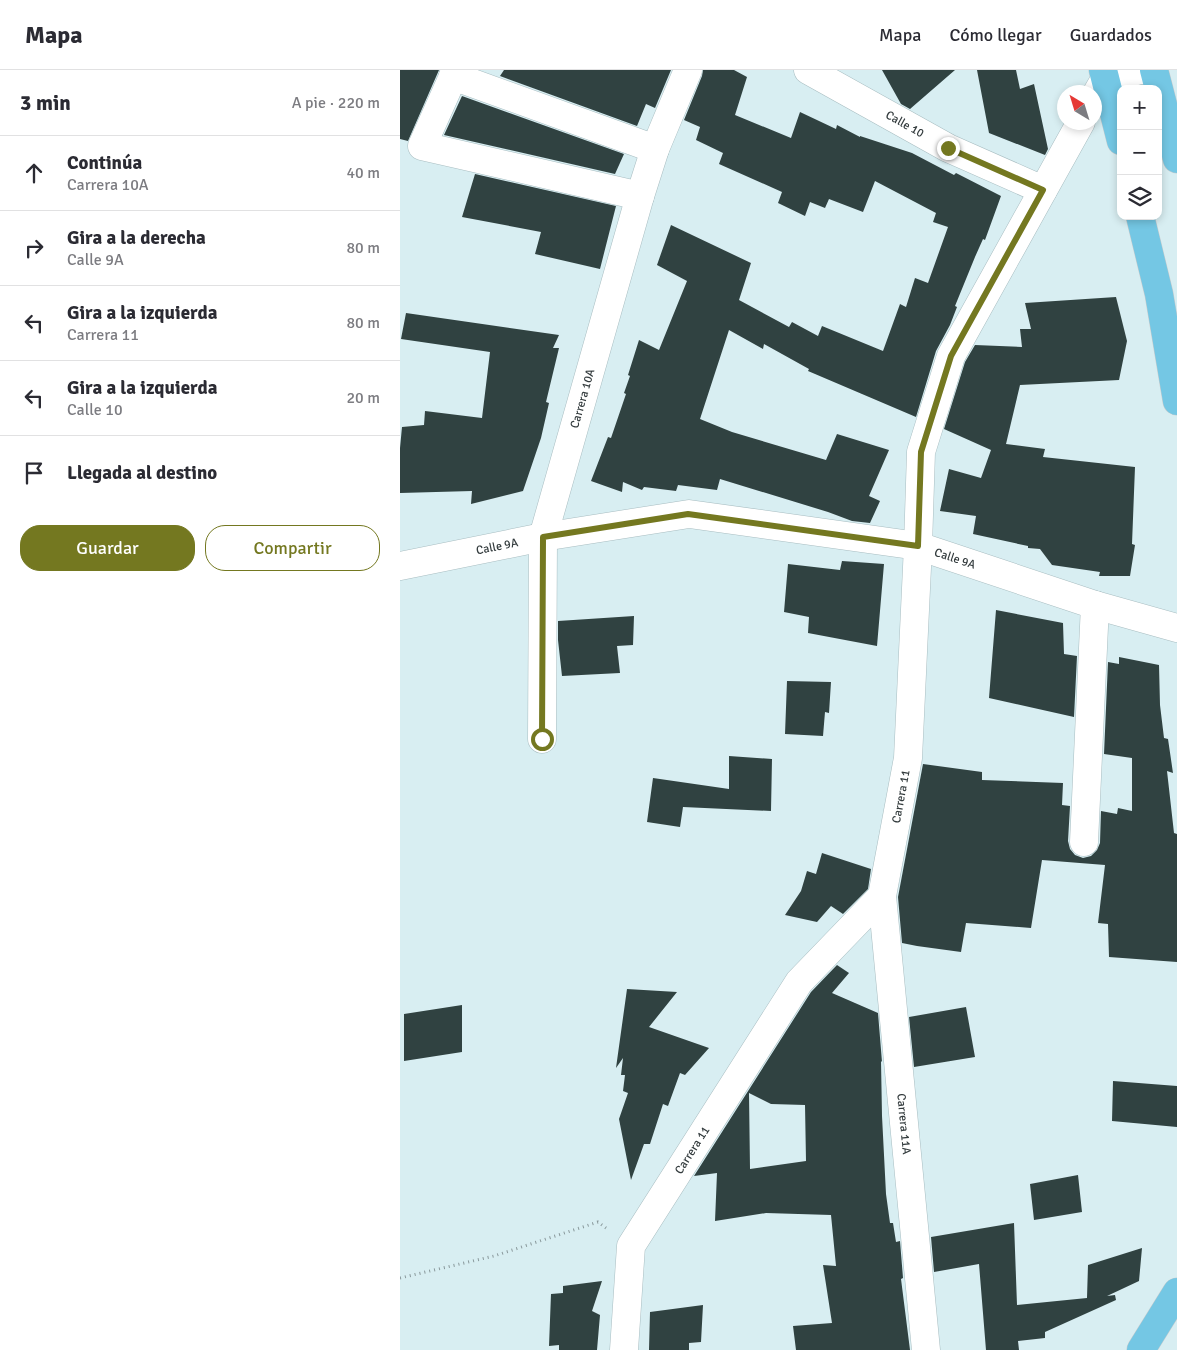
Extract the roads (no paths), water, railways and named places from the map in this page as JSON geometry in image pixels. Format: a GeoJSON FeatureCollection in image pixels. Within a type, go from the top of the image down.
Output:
{"type":"FeatureCollection","features":[{"type":"Feature","properties":{"kind":"main road"},"geometry":{"type":"LineString","coordinates":[[1154,70],[1177,159]]}},
{"type":"Feature","properties":{"kind":"main road"},"geometry":{"type":"LineString","coordinates":[[1101,82],[1118,130]]}},
{"type":"Feature","properties":{"kind":"main road"},"geometry":{"type":"LineString","coordinates":[[1141,220],[1159,294],[1177,401]]}},
{"type":"Feature","properties":{"kind":"main road"},"geometry":{"type":"LineString","coordinates":[[1141,1350],[1177,1292]]}},
{"type":"Feature","properties":{"kind":"street","name":"Carrera 10A"},"geometry":{"type":"LineString","coordinates":[[542,739],[543,537],[640,196],[655,149],[688,70]]}},
{"type":"Feature","properties":{"kind":"street","name":"Calle 10"},"geometry":{"type":"LineString","coordinates":[[808,70],[948,148],[1043,190]]}},
{"type":"Feature","properties":{"kind":"street"},"geometry":{"type":"LineString","coordinates":[[1101,82],[1140,70]]}},
{"type":"Feature","properties":{"kind":"street"},"geometry":{"type":"LineString","coordinates":[[640,196],[422,146],[454,73],[655,149]]}},
{"type":"Feature","properties":{"kind":"street"},"geometry":{"type":"LineString","coordinates":[[1043,190],[1077,130]]}},
{"type":"Feature","properties":{"kind":"street","name":"Carrera 11"},"geometry":{"type":"LineString","coordinates":[[624,1350],[631,1246],[799,982],[882,896],[908,758],[921,452],[951,356],[1043,190]]}},
{"type":"Feature","properties":{"kind":"street","name":"Calle 9A"},"geometry":{"type":"LineString","coordinates":[[400,566],[543,537],[688,514],[918,546],[1096,604],[1177,628]]}},
{"type":"Feature","properties":{"kind":"street"},"geometry":{"type":"LineString","coordinates":[[1084,842],[1096,604]]}},
{"type":"Feature","properties":{"kind":"street","name":"Carrera 11A"},"geometry":{"type":"LineString","coordinates":[[882,896],[926,1350]]}}]}
